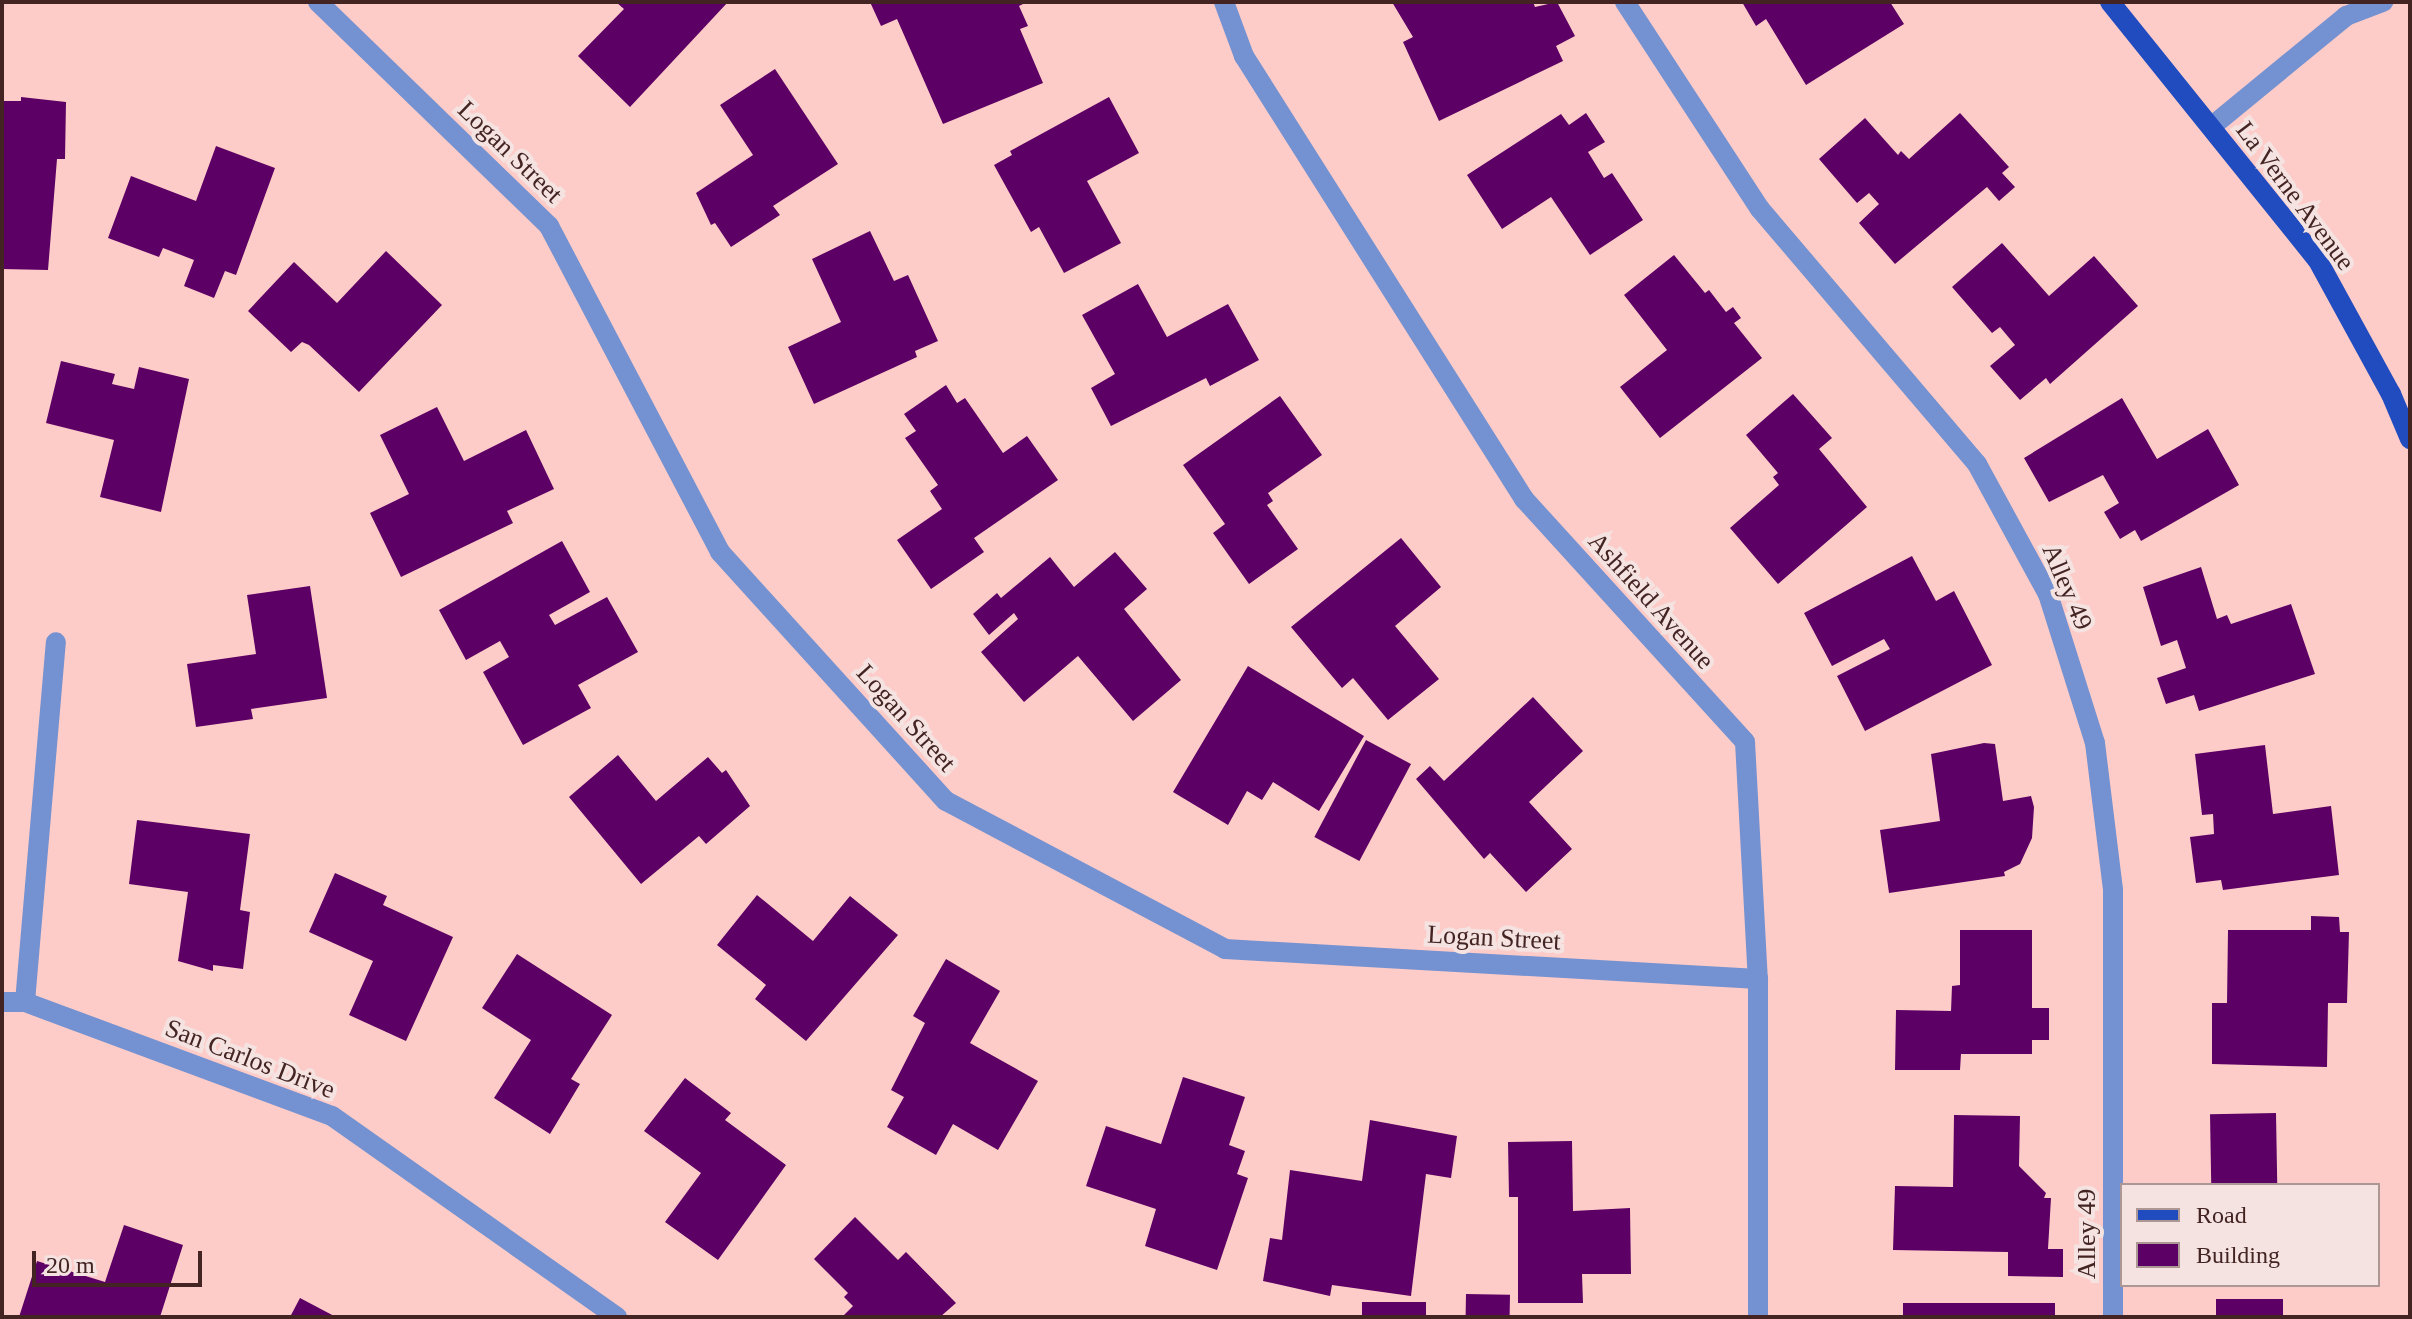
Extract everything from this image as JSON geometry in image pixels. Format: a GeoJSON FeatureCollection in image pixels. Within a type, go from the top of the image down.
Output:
{"type":"FeatureCollection","features":[{"type":"Feature","properties":{"kind":"main road","name":"La Verne Avenue"},"geometry":{"type":"LineString","coordinates":[[2110,2],[2317,259],[2410,439]]}},
{"type":"Feature","properties":{"kind":"street","name":"Logan Street"},"geometry":{"type":"LineString","coordinates":[[318,2],[549,226],[720,552],[946,801],[1225,949],[1758,979]]}},
{"type":"Feature","properties":{"kind":"street","name":"Ashfield Avenue"},"geometry":{"type":"LineString","coordinates":[[1224,2],[1244,56],[1524,499],[1745,742],[1758,979],[1758,1317]]}},
{"type":"Feature","properties":{"kind":"street","name":"Alley 49"},"geometry":{"type":"LineString","coordinates":[[1625,2],[1760,209],[1977,464],[2048,594],[2095,743],[2113,890],[2113,1317]]}},
{"type":"Feature","properties":{"kind":"street"},"geometry":{"type":"LineString","coordinates":[[2211,127],[2346,16],[2383,2]]}},
{"type":"Feature","properties":{"kind":"street"},"geometry":{"type":"LineString","coordinates":[[25,1002],[56,642]]}},
{"type":"Feature","properties":{"kind":"street","name":"San Carlos Drive"},"geometry":{"type":"LineString","coordinates":[[2,1002],[25,1002],[332,1116],[617,1317]]}},
{"type":"Feature","properties":{"kind":"building"},"geometry":{"type":"Polygon","coordinates":[[[616,2],[728,2],[630,107],[578,56],[624,9],[616,2]]]}},
{"type":"Feature","properties":{"kind":"building"},"geometry":{"type":"Polygon","coordinates":[[[870,2],[1027,2],[1019,6],[1028,26],[1020,29],[1043,83],[943,124],[897,19],[881,26],[870,2]]]}},
{"type":"Feature","properties":{"kind":"building"},"geometry":{"type":"Polygon","coordinates":[[[1392,2],[1533,2],[1535,7],[1557,2],[1575,36],[1556,46],[1563,61],[1439,121],[1403,42],[1413,37],[1392,2]]]}},
{"type":"Feature","properties":{"kind":"building"},"geometry":{"type":"Polygon","coordinates":[[[1742,2],[1890,2],[1904,24],[1806,85],[1766,19],[1756,26],[1742,2]]]}},
{"type":"Feature","properties":{"kind":"building"},"geometry":{"type":"Polygon","coordinates":[[[775,69],[838,164],[773,206],[780,215],[731,247],[715,223],[711,225],[696,193],[753,155],[720,105],[775,69]]]}},
{"type":"Feature","properties":{"kind":"building"},"geometry":{"type":"Polygon","coordinates":[[[21,97],[66,102],[65,159],[57,159],[48,270],[2,269],[2,101],[21,101],[21,97]]]}},
{"type":"Feature","properties":{"kind":"building"},"geometry":{"type":"Polygon","coordinates":[[[1109,97],[1139,153],[1087,181],[1121,243],[1064,273],[1039,227],[1031,232],[994,165],[1012,155],[1010,151],[1109,97]]]}},
{"type":"Feature","properties":{"kind":"building"},"geometry":{"type":"Polygon","coordinates":[[[1586,113],[1605,142],[1588,152],[1604,178],[1612,173],[1643,220],[1590,255],[1551,197],[1502,229],[1467,175],[1561,114],[1569,125],[1586,113]]]}},
{"type":"Feature","properties":{"kind":"building"},"geometry":{"type":"Polygon","coordinates":[[[1960,113],[2009,167],[2002,173],[2015,187],[1999,201],[1987,187],[1895,264],[1859,223],[1879,204],[1869,193],[1857,203],[1819,159],[1865,118],[1898,155],[1901,151],[1909,159],[1960,113]]]}},
{"type":"Feature","properties":{"kind":"building"},"geometry":{"type":"Polygon","coordinates":[[[216,146],[275,168],[236,275],[225,271],[214,298],[184,286],[194,260],[163,248],[159,257],[108,238],[131,176],[196,201],[216,146]]]}},
{"type":"Feature","properties":{"kind":"building"},"geometry":{"type":"Polygon","coordinates":[[[870,231],[894,281],[908,275],[938,341],[915,351],[917,357],[814,404],[788,347],[841,322],[812,259],[870,231]]]}},
{"type":"Feature","properties":{"kind":"building"},"geometry":{"type":"Polygon","coordinates":[[[2002,243],[2049,296],[2094,256],[2138,306],[2050,384],[2046,378],[2020,400],[1990,366],[2015,345],[2000,327],[1992,333],[1952,287],[2002,243]]]}},
{"type":"Feature","properties":{"kind":"building"},"geometry":{"type":"Polygon","coordinates":[[[386,251],[442,305],[359,392],[309,345],[302,342],[291,352],[248,311],[294,262],[337,303],[386,251]]]}},
{"type":"Feature","properties":{"kind":"building"},"geometry":{"type":"Polygon","coordinates":[[[1674,255],[1705,293],[1709,290],[1726,312],[1733,307],[1741,318],[1734,323],[1762,358],[1660,438],[1620,387],[1667,350],[1624,295],[1674,255]]]}},
{"type":"Feature","properties":{"kind":"building"},"geometry":{"type":"Polygon","coordinates":[[[1138,284],[1167,337],[1228,304],[1259,360],[1210,386],[1206,378],[1111,426],[1091,388],[1115,374],[1082,315],[1138,284]]]}},
{"type":"Feature","properties":{"kind":"building"},"geometry":{"type":"Polygon","coordinates":[[[61,361],[115,374],[112,384],[134,389],[139,367],[189,379],[161,512],[100,497],[114,440],[46,423],[61,361]]]}},
{"type":"Feature","properties":{"kind":"building"},"geometry":{"type":"Polygon","coordinates":[[[946,385],[957,403],[965,398],[1003,453],[1027,436],[1058,480],[974,538],[984,552],[931,589],[897,540],[942,509],[930,491],[938,485],[905,438],[916,431],[904,414],[946,385]]]}},
{"type":"Feature","properties":{"kind":"building"},"geometry":{"type":"Polygon","coordinates":[[[1793,394],[1832,438],[1819,449],[1867,507],[1778,584],[1730,528],[1779,485],[1773,477],[1778,473],[1746,435],[1793,394]]]}},
{"type":"Feature","properties":{"kind":"building"},"geometry":{"type":"Polygon","coordinates":[[[1280,396],[1322,455],[1268,493],[1273,501],[1267,505],[1298,549],[1249,584],[1213,533],[1225,524],[1183,465],[1280,396]]]}},
{"type":"Feature","properties":{"kind":"building"},"geometry":{"type":"Polygon","coordinates":[[[2122,398],[2157,459],[2208,429],[2239,485],[2141,541],[2135,530],[2120,539],[2104,512],[2119,503],[2103,475],[2049,502],[2024,458],[2122,398]]]}},
{"type":"Feature","properties":{"kind":"building"},"geometry":{"type":"Polygon","coordinates":[[[437,407],[464,461],[526,430],[554,489],[507,511],[513,523],[401,577],[370,513],[409,494],[380,435],[437,407]]]}},
{"type":"Feature","properties":{"kind":"building"},"geometry":{"type":"Polygon","coordinates":[[[1401,538],[1441,587],[1395,626],[1439,679],[1388,720],[1353,678],[1342,688],[1291,627],[1401,538]]]}},
{"type":"Feature","properties":{"kind":"building"},"geometry":{"type":"Polygon","coordinates":[[[562,541],[590,592],[549,615],[555,625],[607,597],[638,652],[578,685],[591,708],[523,745],[483,672],[509,657],[500,641],[466,660],[439,610],[562,541]]]}},
{"type":"Feature","properties":{"kind":"building"},"geometry":{"type":"Polygon","coordinates":[[[1115,552],[1147,589],[1124,609],[1181,680],[1133,721],[1078,656],[1024,702],[981,652],[1018,619],[1014,613],[989,635],[973,614],[997,593],[1001,598],[1050,557],[1074,587],[1115,552]]]}},
{"type":"Feature","properties":{"kind":"building"},"geometry":{"type":"Polygon","coordinates":[[[1912,556],[1936,601],[1954,591],[1992,665],[1865,731],[1837,676],[1890,649],[1884,639],[1832,666],[1804,613],[1912,556]]]}},
{"type":"Feature","properties":{"kind":"building"},"geometry":{"type":"Polygon","coordinates":[[[2201,567],[2217,619],[2227,615],[2231,624],[2291,604],[2315,674],[2199,711],[2194,695],[2166,704],[2157,678],[2186,668],[2177,640],[2161,646],[2143,587],[2201,567]]]}},
{"type":"Feature","properties":{"kind":"building"},"geometry":{"type":"Polygon","coordinates":[[[310,586],[327,698],[251,709],[253,719],[196,727],[187,664],[256,654],[247,595],[310,586]]]}},
{"type":"Feature","properties":{"kind":"building"},"geometry":{"type":"Polygon","coordinates":[[[1248,666],[1364,736],[1319,811],[1273,782],[1262,800],[1247,791],[1228,825],[1173,792],[1248,666]]]}},
{"type":"Feature","properties":{"kind":"building"},"geometry":{"type":"Polygon","coordinates":[[[1533,697],[1583,751],[1529,802],[1572,849],[1526,892],[1490,853],[1484,859],[1416,779],[1430,766],[1444,781],[1533,697]]]}},
{"type":"Feature","properties":{"kind":"building"},"geometry":{"type":"Polygon","coordinates":[[[1366,740],[1411,764],[1359,861],[1314,837],[1366,740]]]}},
{"type":"Feature","properties":{"kind":"building"},"geometry":{"type":"Polygon","coordinates":[[[1984,743],[1995,744],[2003,801],[2031,796],[2034,807],[2032,838],[2020,864],[2004,872],[2005,876],[1889,893],[1880,830],[1940,821],[1931,754],[1984,743]]]}},
{"type":"Feature","properties":{"kind":"building"},"geometry":{"type":"Polygon","coordinates":[[[2265,745],[2273,814],[2331,806],[2339,875],[2223,890],[2221,880],[2196,883],[2190,837],[2214,834],[2213,814],[2202,815],[2195,754],[2265,745]]]}},
{"type":"Feature","properties":{"kind":"building"},"geometry":{"type":"Polygon","coordinates":[[[618,755],[656,801],[708,757],[722,773],[726,770],[750,806],[706,844],[699,836],[641,884],[569,797],[618,755]]]}},
{"type":"Feature","properties":{"kind":"building"},"geometry":{"type":"Polygon","coordinates":[[[137,820],[250,834],[240,910],[250,912],[243,969],[213,965],[213,971],[178,961],[188,892],[129,884],[137,820]]]}},
{"type":"Feature","properties":{"kind":"building"},"geometry":{"type":"Polygon","coordinates":[[[335,873],[387,896],[383,905],[453,937],[406,1041],[349,1015],[373,961],[309,932],[335,873]]]}},
{"type":"Feature","properties":{"kind":"building"},"geometry":{"type":"Polygon","coordinates":[[[757,895],[813,941],[850,896],[898,935],[806,1041],[755,999],[766,985],[717,945],[757,895]]]}},
{"type":"Feature","properties":{"kind":"building"},"geometry":{"type":"Polygon","coordinates":[[[2311,916],[2339,917],[2340,932],[2349,932],[2347,1003],[2328,1003],[2327,1067],[2212,1064],[2212,1003],[2227,1003],[2228,930],[2311,930],[2311,916]]]}},
{"type":"Feature","properties":{"kind":"building"},"geometry":{"type":"Polygon","coordinates":[[[1960,930],[2032,930],[2032,1008],[2049,1008],[2049,1040],[2032,1040],[2032,1054],[1961,1054],[1960,1070],[1895,1070],[1896,1010],[1951,1011],[1952,986],[1960,985],[1960,930]]]}},
{"type":"Feature","properties":{"kind":"building"},"geometry":{"type":"Polygon","coordinates":[[[517,954],[612,1015],[571,1079],[580,1084],[550,1134],[494,1098],[531,1040],[482,1008],[517,954]]]}},
{"type":"Feature","properties":{"kind":"building"},"geometry":{"type":"Polygon","coordinates":[[[946,959],[1000,991],[970,1043],[1038,1081],[998,1150],[953,1124],[936,1155],[887,1127],[904,1097],[891,1090],[925,1023],[913,1016],[946,959]]]}},
{"type":"Feature","properties":{"kind":"building"},"geometry":{"type":"Polygon","coordinates":[[[1183,1077],[1245,1097],[1229,1145],[1245,1151],[1237,1174],[1248,1178],[1217,1270],[1145,1246],[1156,1209],[1086,1186],[1106,1126],[1161,1144],[1183,1077]]]}},
{"type":"Feature","properties":{"kind":"building"},"geometry":{"type":"Polygon","coordinates":[[[685,1078],[731,1113],[725,1120],[786,1165],[718,1260],[665,1222],[701,1173],[644,1131],[685,1078]]]}},
{"type":"Feature","properties":{"kind":"building"},"geometry":{"type":"Polygon","coordinates":[[[2276,1113],[2277,1183],[2211,1183],[2210,1114],[2276,1113]]]}},
{"type":"Feature","properties":{"kind":"building"},"geometry":{"type":"Polygon","coordinates":[[[1954,1115],[2020,1116],[2019,1166],[2046,1193],[2044,1198],[2051,1198],[2048,1249],[2063,1249],[2063,1277],[2008,1276],[2008,1252],[1893,1250],[1895,1186],[1953,1187],[1954,1115]]]}},
{"type":"Feature","properties":{"kind":"building"},"geometry":{"type":"Polygon","coordinates":[[[1370,1120],[1457,1136],[1451,1178],[1426,1174],[1411,1296],[1332,1285],[1330,1296],[1263,1281],[1270,1238],[1282,1240],[1290,1170],[1362,1181],[1370,1120]]]}},
{"type":"Feature","properties":{"kind":"building"},"geometry":{"type":"Polygon","coordinates":[[[1572,1141],[1573,1211],[1630,1208],[1631,1274],[1582,1274],[1583,1303],[1518,1303],[1518,1197],[1509,1197],[1508,1142],[1572,1141]]]}},
{"type":"Feature","properties":{"kind":"building"},"geometry":{"type":"Polygon","coordinates":[[[855,1217],[898,1260],[906,1252],[956,1303],[940,1317],[842,1317],[853,1306],[844,1297],[848,1293],[814,1259],[855,1217]]]}},
{"type":"Feature","properties":{"kind":"building"},"geometry":{"type":"Polygon","coordinates":[[[124,1225],[183,1245],[160,1317],[19,1317],[37,1261],[105,1282],[124,1225]]]}},
{"type":"Feature","properties":{"kind":"building"},"geometry":{"type":"Polygon","coordinates":[[[1466,1294],[1510,1295],[1510,1317],[1466,1317],[1466,1294]]]}},
{"type":"Feature","properties":{"kind":"building"},"geometry":{"type":"Polygon","coordinates":[[[300,1298],[336,1317],[290,1317],[300,1298]]]}},
{"type":"Feature","properties":{"kind":"building"},"geometry":{"type":"Polygon","coordinates":[[[2216,1299],[2283,1299],[2283,1317],[2216,1317],[2216,1299]]]}},
{"type":"Feature","properties":{"kind":"building"},"geometry":{"type":"Polygon","coordinates":[[[1362,1302],[1426,1302],[1426,1317],[1362,1317],[1362,1302]]]}},
{"type":"Feature","properties":{"kind":"building"},"geometry":{"type":"Polygon","coordinates":[[[1903,1303],[2055,1303],[2055,1317],[1903,1317],[1903,1303]]]}}]}
